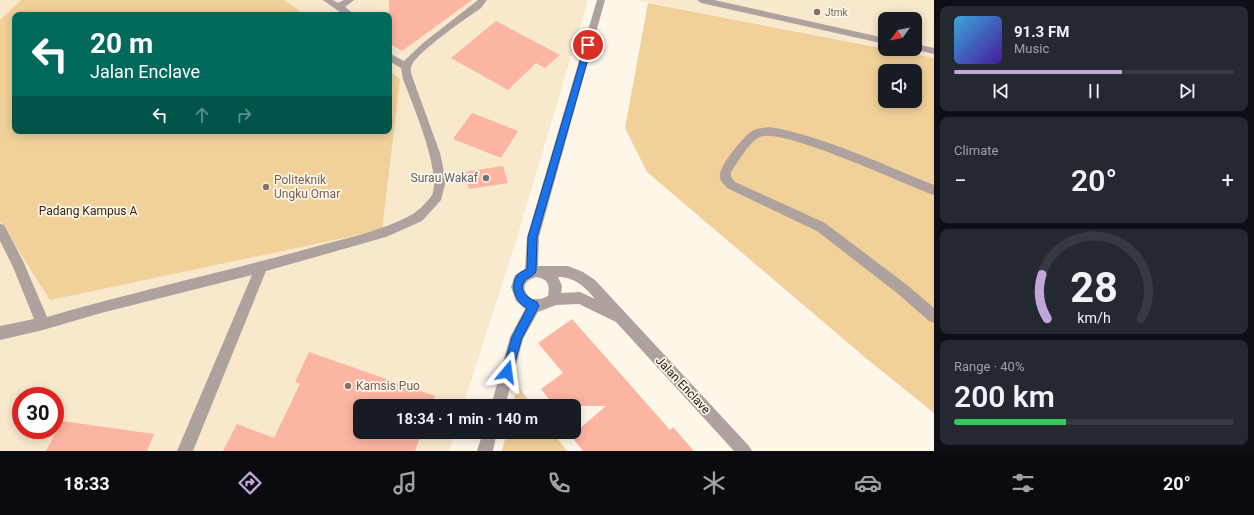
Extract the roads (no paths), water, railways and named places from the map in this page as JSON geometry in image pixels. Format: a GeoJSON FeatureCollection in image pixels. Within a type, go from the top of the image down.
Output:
{"type":"FeatureCollection","features":[{"type":"Feature","properties":{"kind":"street"},"geometry":{"type":"LineString","coordinates":[[327,0],[346,12]]}},
{"type":"Feature","properties":{"kind":"street"},"geometry":{"type":"LineString","coordinates":[[339,7],[350,0]]}},
{"type":"Feature","properties":{"kind":"street"},"geometry":{"type":"LineString","coordinates":[[0,332],[43,324],[101,307],[262,268],[382,233],[418,217],[437,197],[440,181],[435,153],[408,79],[406,66],[410,59],[420,50],[478,6],[483,0]]}},
{"type":"Feature","properties":{"kind":"street"},"geometry":{"type":"LineString","coordinates":[[538,272],[533,237],[601,0]]}},
{"type":"Feature","properties":{"kind":"street"},"geometry":{"type":"LineString","coordinates":[[701,0],[878,38]]}},
{"type":"Feature","properties":{"kind":"street"},"geometry":{"type":"LineString","coordinates":[[922,48],[934,51]]}},
{"type":"Feature","properties":{"kind":"street"},"geometry":{"type":"LineString","coordinates":[[392,58],[406,66]]}},
{"type":"Feature","properties":{"kind":"street"},"geometry":{"type":"LineString","coordinates":[[934,190],[820,145],[791,135],[770,131],[757,133],[748,141],[725,171],[725,178],[731,185],[802,217],[836,238],[934,316]]}},
{"type":"Feature","properties":{"kind":"street"},"geometry":{"type":"LineString","coordinates":[[0,228],[19,265],[43,324]]}},
{"type":"Feature","properties":{"kind":"street"},"geometry":{"type":"LineString","coordinates":[[185,451],[262,268]]}},
{"type":"Feature","properties":{"kind":"street","name":"Jalan Enclave"},"geometry":{"type":"LineString","coordinates":[[538,272],[563,270],[578,275],[590,284],[744,451]]}},
{"type":"Feature","properties":{"kind":"street"},"geometry":{"type":"LineString","coordinates":[[500,399],[517,337],[534,306],[527,303],[522,298],[518,285],[520,278],[538,272],[553,280],[556,285],[554,299]]}},
{"type":"Feature","properties":{"kind":"street","name":"Jalan Enclave"},"geometry":{"type":"LineString","coordinates":[[534,306],[541,306],[554,299],[580,298],[622,319]]}},
{"type":"Feature","properties":{"kind":"street"},"geometry":{"type":"LineString","coordinates":[[485,451],[488,439]]}},
{"type":"Feature","properties":{"kind":"place","name":"Jtmk"},"geometry":{"type":"Point","coordinates":[817,12]}},
{"type":"Feature","properties":{"kind":"place","name":"Surau Wakaf"},"geometry":{"type":"Point","coordinates":[486,178]}},
{"type":"Feature","properties":{"kind":"place","name":"Politeknik Ungku Omar"},"geometry":{"type":"Point","coordinates":[266,187]}},
{"type":"Feature","properties":{"kind":"place","name":"Kamsis Puo"},"geometry":{"type":"Point","coordinates":[348,386]}},
{"type":"Feature","properties":{"kind":"park label","name":"Padang Kampus A"},"geometry":{"type":"Point","coordinates":[88,211]}}]}
